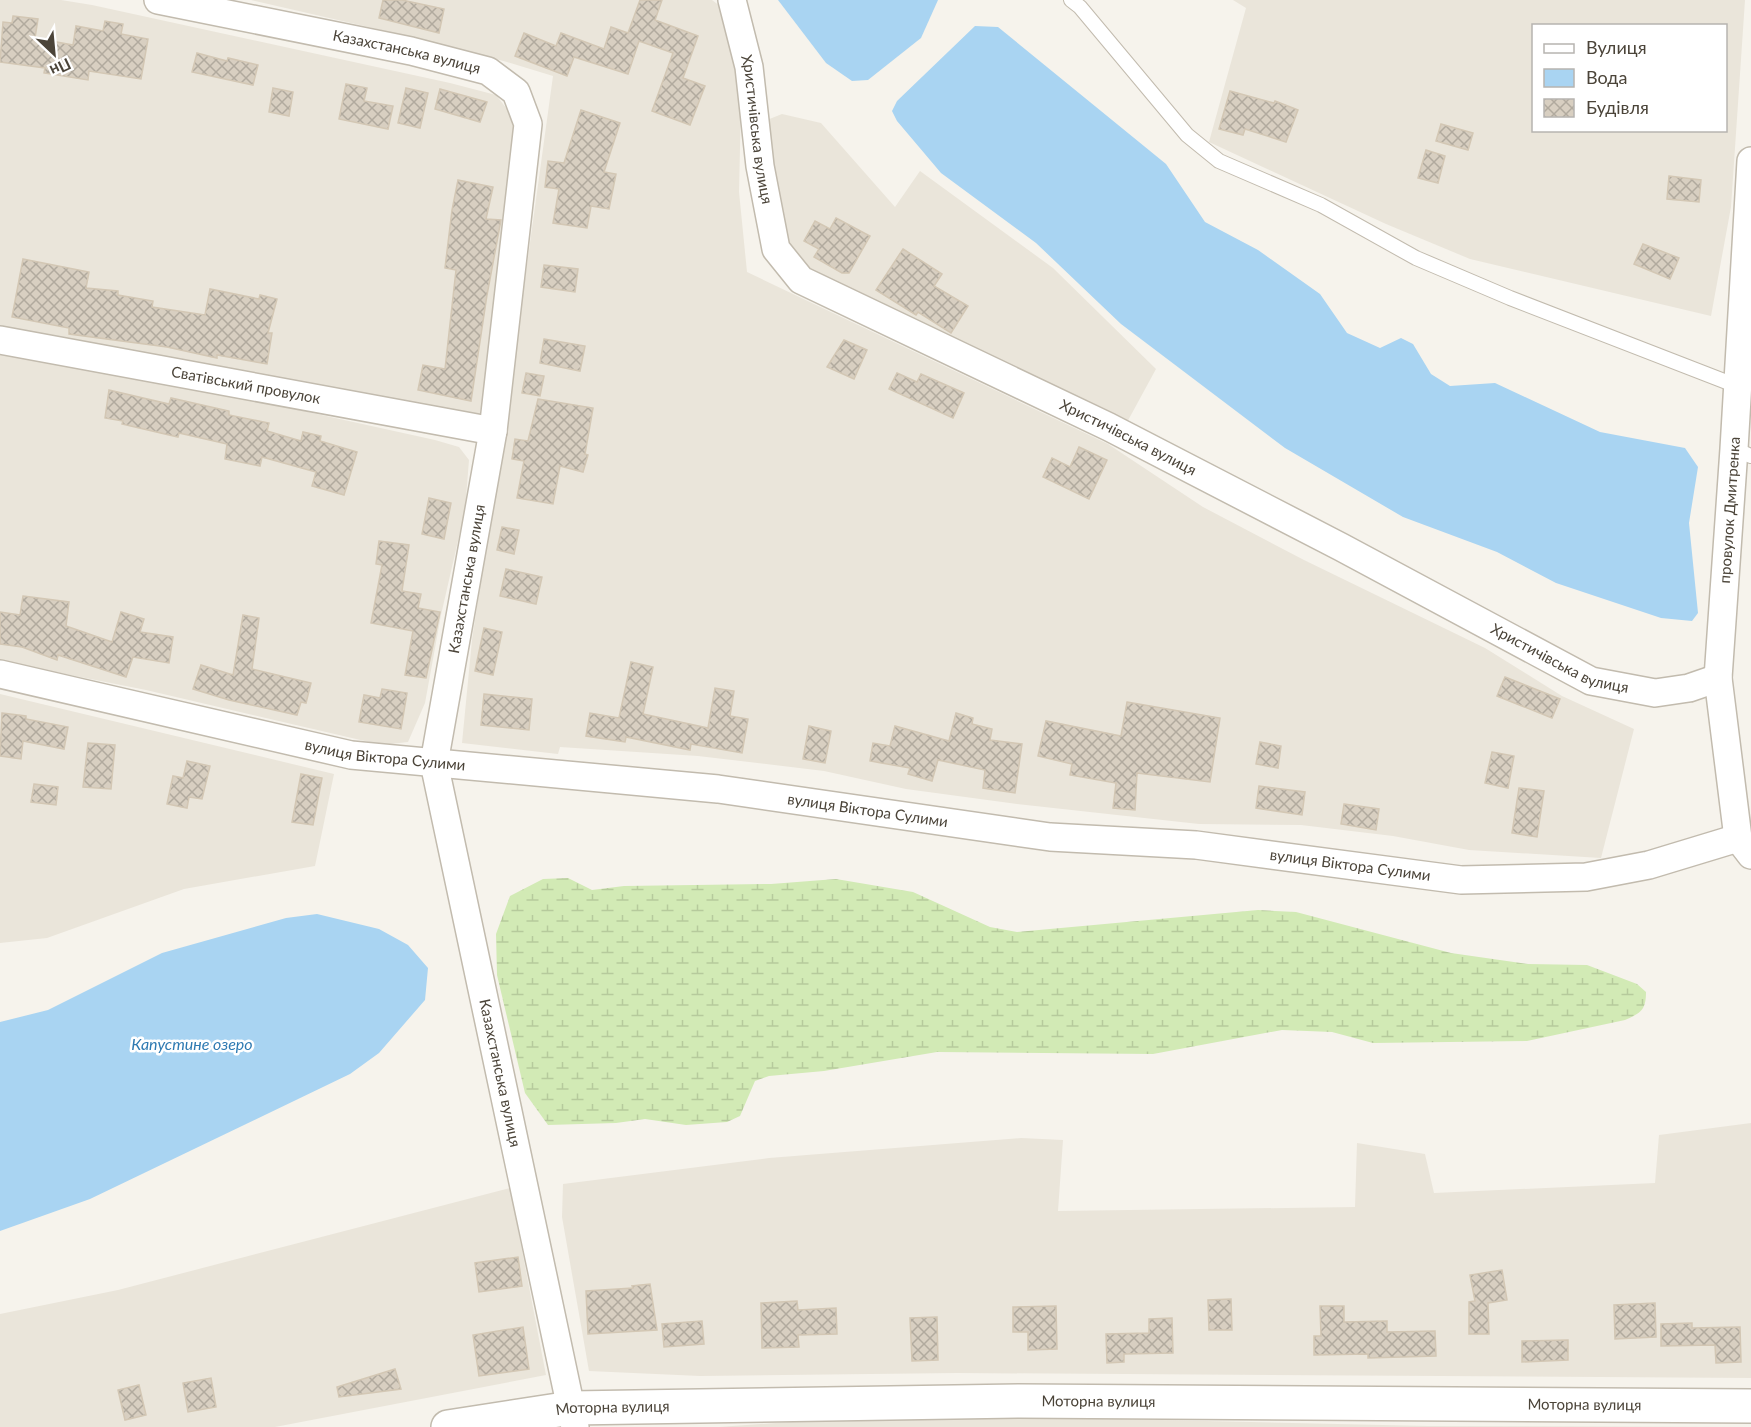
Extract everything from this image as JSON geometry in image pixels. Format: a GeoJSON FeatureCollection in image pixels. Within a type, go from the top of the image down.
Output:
{"type":"FeatureCollection","features":[{"type":"Feature","properties":{"kind":"street","name":"Казахстанська вулиця"},"geometry":{"type":"LineString","coordinates":[[158,0],[411,51],[488,71],[516,92],[528,124],[493,431],[434,763],[573,1418]]}},
{"type":"Feature","properties":{"kind":"street","name":"Христичівська вулиця"},"geometry":{"type":"LineString","coordinates":[[732,0],[749,67],[760,166],[776,249],[801,280],[1119,432],[1341,547],[1591,681],[1655,693],[1689,688],[1718,678]]}},
{"type":"Feature","properties":{"kind":"street","name":"провулок Дмитренка"},"geometry":{"type":"LineString","coordinates":[[1745,847],[1718,678],[1743,453],[1737,386],[1751,160]]}},
{"type":"Feature","properties":{"kind":"street","name":"Сватівський провулок"},"geometry":{"type":"LineString","coordinates":[[0,340],[493,431]]}},
{"type":"Feature","properties":{"kind":"street","name":"вулиця Віктора Сулими"},"geometry":{"type":"LineString","coordinates":[[0,674],[351,755],[718,789],[1050,837],[1196,845],[1461,879],[1586,877],[1745,847]]}},
{"type":"Feature","properties":{"kind":"street","name":"Моторна вулиця"},"geometry":{"type":"LineString","coordinates":[[448,1427],[573,1418],[1019,1401],[1751,1406]]}},
{"type":"Feature","properties":{"kind":"lane"},"geometry":{"type":"LineString","coordinates":[[1071,0],[1080,7],[1187,135],[1219,161],[1321,205],[1416,258],[1510,298],[1737,386]]}},
{"type":"Feature","properties":{"kind":"shaded area"},"geometry":{"type":"Polygon","coordinates":[[[0,0],[61,0],[92,5],[496,95],[513,117],[516,151],[480,414],[300,381],[95,350],[0,331],[0,0]]]}},
{"type":"Feature","properties":{"kind":"shaded area"},"geometry":{"type":"Polygon","coordinates":[[[251,0],[712,0],[720,6],[737,67],[741,103],[739,192],[747,272],[1108,444],[1203,507],[1304,560],[1485,648],[1562,696],[1634,729],[1601,858],[1469,850],[1393,836],[1301,825],[1199,824],[1017,804],[906,789],[824,771],[698,756],[560,747],[558,754],[462,743],[472,640],[553,76],[399,34],[251,0]]]}},
{"type":"Feature","properties":{"kind":"shaded area"},"geometry":{"type":"Polygon","coordinates":[[[1233,0],[1745,0],[1731,207],[1711,316],[1470,259],[1386,224],[1209,142],[1246,8],[1233,0]]]}},
{"type":"Feature","properties":{"kind":"shaded area"},"geometry":{"type":"Polygon","coordinates":[[[782,114],[821,123],[895,207],[920,171],[1053,268],[1156,369],[1125,426],[803,269],[788,249],[778,205],[767,120],[782,114]]]}},
{"type":"Feature","properties":{"kind":"shaded area"},"geometry":{"type":"Polygon","coordinates":[[[0,352],[267,403],[459,447],[469,460],[465,510],[441,615],[425,703],[408,742],[382,745],[146,690],[0,661],[0,352]]]}},
{"type":"Feature","properties":{"kind":"shaded area"},"geometry":{"type":"Polygon","coordinates":[[[0,694],[334,774],[315,866],[184,889],[47,938],[0,943],[0,694]]]}},
{"type":"Feature","properties":{"kind":"shaded area"},"geometry":{"type":"Polygon","coordinates":[[[1751,1123],[1751,1378],[957,1373],[700,1376],[589,1371],[562,1217],[563,1184],[769,1158],[1021,1138],[1063,1140],[1058,1211],[1355,1207],[1357,1143],[1425,1154],[1434,1193],[1655,1183],[1659,1135],[1751,1123]]]}},
{"type":"Feature","properties":{"kind":"shaded area"},"geometry":{"type":"Polygon","coordinates":[[[510,1188],[546,1375],[275,1427],[0,1427],[0,1314],[118,1290],[510,1188]]]}},
{"type":"Feature","properties":{"kind":"shaded area"},"geometry":{"type":"Polygon","coordinates":[[[1118,1419],[1428,1426],[1751,1427],[719,1427],[804,1421],[1118,1419]]]}},
{"type":"Feature","properties":{"kind":"green space"},"geometry":{"type":"Polygon","coordinates":[[[568,878],[592,890],[624,886],[771,884],[836,879],[913,892],[990,927],[1017,932],[1258,910],[1296,912],[1451,953],[1528,964],[1587,965],[1637,984],[1646,992],[1646,998],[1642,1010],[1625,1020],[1527,1041],[1373,1043],[1332,1032],[1282,1030],[1153,1054],[937,1052],[824,1071],[769,1076],[755,1081],[740,1116],[727,1122],[686,1125],[645,1119],[616,1123],[548,1125],[525,1093],[497,975],[496,934],[510,896],[543,879],[568,878]]]}},
{"type":"Feature","properties":{"kind":"water"},"geometry":{"type":"Polygon","coordinates":[[[778,0],[938,0],[921,38],[868,80],[852,81],[826,63],[778,0]]]}},
{"type":"Feature","properties":{"kind":"water"},"geometry":{"type":"Polygon","coordinates":[[[975,26],[998,27],[1166,164],[1205,222],[1258,250],[1320,294],[1347,333],[1380,348],[1401,338],[1413,344],[1431,374],[1450,386],[1495,383],[1600,432],[1685,448],[1698,467],[1689,523],[1698,613],[1692,621],[1661,618],[1556,583],[1497,552],[1403,517],[1285,448],[1121,324],[1036,243],[941,173],[897,121],[892,111],[897,101],[975,26]]]}},
{"type":"Feature","properties":{"kind":"water","name":"Капустине озеро"},"geometry":{"type":"Polygon","coordinates":[[[317,914],[379,929],[408,945],[428,968],[425,1000],[379,1053],[350,1074],[90,1199],[0,1231],[0,1022],[48,1010],[162,953],[286,918],[317,914]]]}},
{"type":"Feature","properties":{"kind":"building"},"geometry":{"type":"Polygon","coordinates":[[[383,0],[402,0],[444,9],[439,33],[379,18],[383,0]]]}},
{"type":"Feature","properties":{"kind":"building"},"geometry":{"type":"Polygon","coordinates":[[[640,0],[662,0],[655,20],[698,36],[683,78],[705,86],[690,125],[652,111],[673,53],[639,41],[628,74],[574,57],[567,76],[515,56],[524,33],[556,46],[561,33],[604,49],[611,27],[628,33],[640,0]]]}},
{"type":"Feature","properties":{"kind":"building"},"geometry":{"type":"Polygon","coordinates":[[[13,16],[38,19],[35,38],[73,45],[76,26],[103,31],[105,21],[123,24],[121,34],[148,39],[141,79],[89,71],[88,80],[44,73],[45,68],[0,62],[3,22],[12,23],[13,16]]]}},
{"type":"Feature","properties":{"kind":"building"},"geometry":{"type":"Polygon","coordinates":[[[197,53],[227,61],[228,58],[258,65],[253,85],[192,72],[197,53]]]}},
{"type":"Feature","properties":{"kind":"building"},"geometry":{"type":"Polygon","coordinates":[[[346,84],[367,88],[364,101],[393,106],[388,129],[339,119],[346,84]]]}},
{"type":"Feature","properties":{"kind":"building"},"geometry":{"type":"Polygon","coordinates":[[[273,88],[293,92],[289,116],[269,112],[273,88]]]}},
{"type":"Feature","properties":{"kind":"building"},"geometry":{"type":"Polygon","coordinates":[[[406,88],[428,93],[420,128],[398,123],[406,88]]]}},
{"type":"Feature","properties":{"kind":"building"},"geometry":{"type":"Polygon","coordinates":[[[440,89],[487,102],[480,122],[435,109],[440,89]]]}},
{"type":"Feature","properties":{"kind":"building"},"geometry":{"type":"Polygon","coordinates":[[[1230,91],[1274,103],[1275,101],[1298,110],[1286,142],[1245,129],[1243,135],[1219,129],[1230,91]]]}},
{"type":"Feature","properties":{"kind":"building"},"geometry":{"type":"Polygon","coordinates":[[[581,110],[620,123],[604,172],[616,174],[609,209],[591,206],[587,228],[553,223],[559,189],[545,187],[548,161],[564,163],[581,110]]]}},
{"type":"Feature","properties":{"kind":"building"},"geometry":{"type":"Polygon","coordinates":[[[1441,124],[1473,133],[1468,150],[1436,141],[1441,124]]]}},
{"type":"Feature","properties":{"kind":"building"},"geometry":{"type":"Polygon","coordinates":[[[1426,150],[1445,156],[1438,183],[1418,178],[1426,150]]]}},
{"type":"Feature","properties":{"kind":"building"},"geometry":{"type":"Polygon","coordinates":[[[1669,176],[1701,180],[1699,202],[1667,199],[1669,176]]]}},
{"type":"Feature","properties":{"kind":"building"},"geometry":{"type":"Polygon","coordinates":[[[458,180],[493,187],[486,219],[501,220],[471,401],[418,390],[423,365],[445,369],[456,270],[445,268],[458,180]]]}},
{"type":"Feature","properties":{"kind":"building"},"geometry":{"type":"Polygon","coordinates":[[[836,218],[870,236],[849,273],[842,273],[814,257],[819,249],[804,241],[815,221],[830,229],[836,218]]]}},
{"type":"Feature","properties":{"kind":"building"},"geometry":{"type":"Polygon","coordinates":[[[1643,244],[1679,258],[1670,279],[1634,264],[1643,244]]]}},
{"type":"Feature","properties":{"kind":"building"},"geometry":{"type":"Polygon","coordinates":[[[903,249],[942,274],[934,286],[968,306],[951,333],[918,312],[916,315],[876,290],[903,249]]]}},
{"type":"Feature","properties":{"kind":"building"},"geometry":{"type":"Polygon","coordinates":[[[23,259],[89,272],[86,288],[118,291],[118,295],[153,301],[152,307],[205,315],[210,289],[259,299],[260,295],[277,299],[268,333],[272,333],[267,364],[217,355],[217,358],[167,347],[69,334],[69,328],[12,317],[23,259]]]}},
{"type":"Feature","properties":{"kind":"building"},"geometry":{"type":"Polygon","coordinates":[[[544,265],[578,269],[575,292],[541,287],[544,265]]]}},
{"type":"Feature","properties":{"kind":"building"},"geometry":{"type":"Polygon","coordinates":[[[544,339],[585,346],[580,371],[540,363],[544,339]]]}},
{"type":"Feature","properties":{"kind":"building"},"geometry":{"type":"Polygon","coordinates":[[[844,340],[867,350],[854,379],[827,367],[844,340]]]}},
{"type":"Feature","properties":{"kind":"building"},"geometry":{"type":"Polygon","coordinates":[[[526,373],[544,376],[540,396],[522,393],[526,373]]]}},
{"type":"Feature","properties":{"kind":"building"},"geometry":{"type":"Polygon","coordinates":[[[897,373],[917,382],[921,374],[964,393],[953,418],[889,389],[897,373]]]}},
{"type":"Feature","properties":{"kind":"building"},"geometry":{"type":"Polygon","coordinates":[[[109,390],[169,404],[171,398],[229,411],[229,415],[269,423],[267,431],[301,441],[303,432],[321,436],[320,441],[357,452],[344,495],[312,486],[316,472],[262,457],[260,466],[225,459],[227,444],[179,433],[178,437],[105,418],[109,390]]]}},
{"type":"Feature","properties":{"kind":"building"},"geometry":{"type":"Polygon","coordinates":[[[538,399],[593,408],[585,454],[588,455],[583,472],[560,466],[553,504],[517,498],[524,461],[512,459],[515,439],[528,441],[538,399]]]}},
{"type":"Feature","properties":{"kind":"building"},"geometry":{"type":"Polygon","coordinates":[[[1079,447],[1107,460],[1089,499],[1043,477],[1052,458],[1070,467],[1079,447]]]}},
{"type":"Feature","properties":{"kind":"building"},"geometry":{"type":"Polygon","coordinates":[[[429,498],[451,503],[444,539],[422,534],[429,498]]]}},
{"type":"Feature","properties":{"kind":"building"},"geometry":{"type":"Polygon","coordinates":[[[502,527],[519,530],[514,554],[497,550],[502,527]]]}},
{"type":"Feature","properties":{"kind":"building"},"geometry":{"type":"Polygon","coordinates":[[[379,541],[409,545],[402,591],[421,594],[418,608],[440,612],[426,678],[405,675],[413,631],[371,623],[382,565],[376,564],[379,541]]]}},
{"type":"Feature","properties":{"kind":"building"},"geometry":{"type":"Polygon","coordinates":[[[506,569],[542,577],[536,604],[500,596],[506,569]]]}},
{"type":"Feature","properties":{"kind":"building"},"geometry":{"type":"Polygon","coordinates":[[[23,596],[69,602],[66,626],[112,642],[121,612],[144,619],[140,632],[173,637],[169,663],[133,657],[126,677],[58,655],[57,660],[22,647],[0,644],[0,612],[20,615],[23,596]]]}},
{"type":"Feature","properties":{"kind":"building"},"geometry":{"type":"Polygon","coordinates":[[[243,615],[259,618],[252,669],[311,683],[306,703],[301,702],[297,715],[229,700],[193,689],[201,665],[233,675],[243,615]]]}},
{"type":"Feature","properties":{"kind":"building"},"geometry":{"type":"Polygon","coordinates":[[[484,628],[502,632],[493,675],[475,671],[484,628]]]}},
{"type":"Feature","properties":{"kind":"building"},"geometry":{"type":"Polygon","coordinates":[[[631,662],[653,667],[643,714],[708,728],[715,688],[734,691],[730,716],[748,719],[742,753],[691,744],[690,750],[626,737],[625,742],[586,736],[590,713],[619,718],[631,662]]]}},
{"type":"Feature","properties":{"kind":"building"},"geometry":{"type":"Polygon","coordinates":[[[1505,677],[1560,699],[1552,718],[1497,696],[1505,677]]]}},
{"type":"Feature","properties":{"kind":"building"},"geometry":{"type":"Polygon","coordinates":[[[382,689],[407,693],[401,729],[359,722],[364,695],[380,698],[382,689]]]}},
{"type":"Feature","properties":{"kind":"building"},"geometry":{"type":"Polygon","coordinates":[[[484,694],[532,699],[529,730],[481,725],[484,694]]]}},
{"type":"Feature","properties":{"kind":"building"},"geometry":{"type":"Polygon","coordinates":[[[1127,702],[1220,718],[1210,782],[1137,773],[1135,810],[1113,808],[1116,783],[1070,775],[1072,764],[1038,756],[1046,721],[1121,736],[1127,702]]]}},
{"type":"Feature","properties":{"kind":"building"},"geometry":{"type":"Polygon","coordinates":[[[2,713],[26,716],[26,719],[68,727],[64,749],[23,741],[21,759],[0,756],[2,713]]]}},
{"type":"Feature","properties":{"kind":"building"},"geometry":{"type":"Polygon","coordinates":[[[956,713],[973,718],[972,724],[992,729],[990,740],[1022,744],[1015,793],[983,788],[985,770],[938,760],[932,781],[908,774],[910,768],[870,761],[873,743],[890,746],[895,726],[949,741],[956,713]]]}},
{"type":"Feature","properties":{"kind":"building"},"geometry":{"type":"Polygon","coordinates":[[[809,726],[831,731],[825,763],[803,759],[809,726]]]}},
{"type":"Feature","properties":{"kind":"building"},"geometry":{"type":"Polygon","coordinates":[[[1260,742],[1281,746],[1278,768],[1256,764],[1260,742]]]}},
{"type":"Feature","properties":{"kind":"building"},"geometry":{"type":"Polygon","coordinates":[[[88,743],[115,745],[111,789],[83,787],[88,743]]]}},
{"type":"Feature","properties":{"kind":"building"},"geometry":{"type":"Polygon","coordinates":[[[1492,752],[1514,756],[1508,788],[1485,783],[1492,752]]]}},
{"type":"Feature","properties":{"kind":"building"},"geometry":{"type":"Polygon","coordinates":[[[187,761],[210,766],[202,799],[189,797],[187,808],[167,804],[173,776],[183,778],[187,761]]]}},
{"type":"Feature","properties":{"kind":"building"},"geometry":{"type":"Polygon","coordinates":[[[301,774],[322,778],[313,825],[292,822],[301,774]]]}},
{"type":"Feature","properties":{"kind":"building"},"geometry":{"type":"Polygon","coordinates":[[[34,784],[58,787],[56,805],[31,802],[34,784]]]}},
{"type":"Feature","properties":{"kind":"building"},"geometry":{"type":"Polygon","coordinates":[[[1259,786],[1305,792],[1302,815],[1256,808],[1259,786]]]}},
{"type":"Feature","properties":{"kind":"building"},"geometry":{"type":"Polygon","coordinates":[[[1519,788],[1544,791],[1537,837],[1512,833],[1519,788]]]}},
{"type":"Feature","properties":{"kind":"building"},"geometry":{"type":"Polygon","coordinates":[[[1344,804],[1379,809],[1376,830],[1341,824],[1344,804]]]}},
{"type":"Feature","properties":{"kind":"building"},"geometry":{"type":"Polygon","coordinates":[[[518,1257],[522,1286],[479,1292],[475,1263],[518,1257]]]}},
{"type":"Feature","properties":{"kind":"building"},"geometry":{"type":"Polygon","coordinates":[[[1502,1270],[1507,1300],[1488,1303],[1489,1334],[1469,1334],[1469,1302],[1475,1301],[1470,1275],[1502,1270]]]}},
{"type":"Feature","properties":{"kind":"building"},"geometry":{"type":"Polygon","coordinates":[[[650,1284],[657,1330],[588,1334],[586,1291],[633,1288],[632,1286],[650,1284]]]}},
{"type":"Feature","properties":{"kind":"building"},"geometry":{"type":"Polygon","coordinates":[[[1231,1299],[1232,1330],[1209,1330],[1208,1300],[1231,1299]]]}},
{"type":"Feature","properties":{"kind":"building"},"geometry":{"type":"Polygon","coordinates":[[[797,1301],[798,1310],[836,1308],[837,1334],[798,1335],[799,1347],[762,1348],[761,1303],[797,1301]]]}},
{"type":"Feature","properties":{"kind":"building"},"geometry":{"type":"Polygon","coordinates":[[[1655,1303],[1656,1337],[1615,1339],[1614,1305],[1655,1303]]]}},
{"type":"Feature","properties":{"kind":"building"},"geometry":{"type":"Polygon","coordinates":[[[1056,1306],[1057,1349],[1028,1350],[1028,1332],[1013,1332],[1013,1307],[1056,1306]]]}},
{"type":"Feature","properties":{"kind":"building"},"geometry":{"type":"Polygon","coordinates":[[[1320,1306],[1344,1306],[1344,1322],[1387,1321],[1387,1332],[1435,1331],[1436,1356],[1368,1358],[1368,1354],[1314,1355],[1314,1336],[1321,1336],[1320,1306]]]}},
{"type":"Feature","properties":{"kind":"building"},"geometry":{"type":"Polygon","coordinates":[[[937,1317],[938,1360],[912,1361],[910,1318],[937,1317]]]}},
{"type":"Feature","properties":{"kind":"building"},"geometry":{"type":"Polygon","coordinates":[[[1172,1318],[1173,1353],[1124,1354],[1124,1362],[1107,1363],[1106,1334],[1149,1333],[1149,1319],[1172,1318]]]}},
{"type":"Feature","properties":{"kind":"building"},"geometry":{"type":"Polygon","coordinates":[[[702,1321],[704,1344],[664,1347],[662,1324],[702,1321]]]}},
{"type":"Feature","properties":{"kind":"building"},"geometry":{"type":"Polygon","coordinates":[[[1692,1323],[1692,1328],[1740,1327],[1741,1362],[1716,1363],[1715,1345],[1661,1346],[1661,1324],[1692,1323]]]}},
{"type":"Feature","properties":{"kind":"building"},"geometry":{"type":"Polygon","coordinates":[[[523,1327],[529,1369],[479,1376],[473,1335],[523,1327]]]}},
{"type":"Feature","properties":{"kind":"building"},"geometry":{"type":"Polygon","coordinates":[[[1568,1340],[1568,1360],[1522,1362],[1522,1341],[1568,1340]]]}},
{"type":"Feature","properties":{"kind":"building"},"geometry":{"type":"Polygon","coordinates":[[[395,1369],[401,1389],[339,1397],[337,1387],[395,1369]]]}},
{"type":"Feature","properties":{"kind":"building"},"geometry":{"type":"Polygon","coordinates":[[[211,1378],[216,1407],[188,1412],[183,1383],[211,1378]]]}},
{"type":"Feature","properties":{"kind":"building"},"geometry":{"type":"Polygon","coordinates":[[[139,1385],[146,1415],[125,1420],[118,1390],[139,1385]]]}}]}
